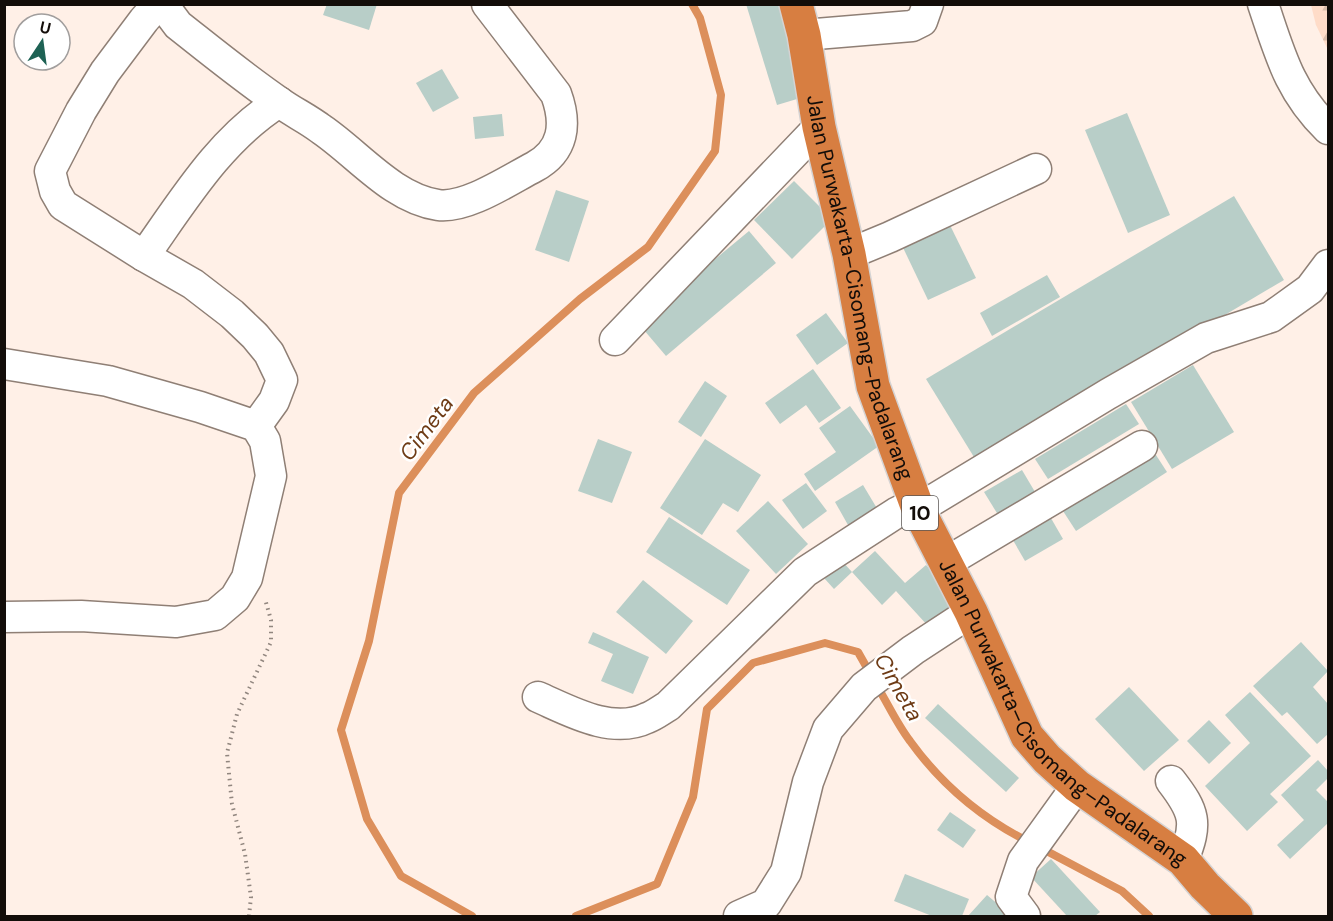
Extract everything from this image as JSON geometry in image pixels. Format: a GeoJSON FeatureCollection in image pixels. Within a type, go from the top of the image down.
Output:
{"type":"FeatureCollection","features":[{"type":"Feature","properties":{"kind":"highway","name":"Jalan Purwakarta–Cisomang–Padalarang"},"geometry":{"type":"LineString","coordinates":[[800,20],[819,127],[849,254],[873,386],[917,506],[971,612],[1026,736],[1077,786],[1183,860],[1205,886],[1236,916]]}},
{"type":"Feature","properties":{"kind":"street"},"geometry":{"type":"LineString","coordinates":[[158,4],[105,72],[75,122],[50,171],[55,191],[63,205],[144,256],[194,284],[232,314],[269,353],[282,380],[274,401],[256,426]]}},
{"type":"Feature","properties":{"kind":"street"},"geometry":{"type":"LineString","coordinates":[[166,4],[177,25],[279,102],[322,129],[403,193],[439,205],[470,201],[543,162],[556,150],[562,129],[562,109],[556,94],[487,4]]}},
{"type":"Feature","properties":{"kind":"street"},"geometry":{"type":"LineString","coordinates":[[800,20],[912,26],[922,21],[928,4]]}},
{"type":"Feature","properties":{"kind":"street"},"geometry":{"type":"LineString","coordinates":[[1263,4],[1287,74],[1312,113],[1329,129]]}},
{"type":"Feature","properties":{"kind":"street"},"geometry":{"type":"LineString","coordinates":[[144,256],[208,166],[241,132],[279,102]]}},
{"type":"Feature","properties":{"kind":"street"},"geometry":{"type":"LineString","coordinates":[[615,340],[819,127]]}},
{"type":"Feature","properties":{"kind":"street"},"geometry":{"type":"LineString","coordinates":[[849,254],[1036,169]]}},
{"type":"Feature","properties":{"kind":"street"},"geometry":{"type":"LineString","coordinates":[[537,697],[584,717],[605,722],[625,724],[646,719],[668,706],[805,572],[896,513],[917,506],[1206,338],[1271,317],[1310,289],[1329,265]]}},
{"type":"Feature","properties":{"kind":"street"},"geometry":{"type":"LineString","coordinates":[[4,364],[108,381],[200,407],[256,426],[265,441],[271,476],[247,578],[235,598],[214,615],[176,622],[81,616],[4,617]]}},
{"type":"Feature","properties":{"kind":"street"},"geometry":{"type":"LineString","coordinates":[[945,563],[1142,446]]}},
{"type":"Feature","properties":{"kind":"street"},"geometry":{"type":"LineString","coordinates":[[739,916],[766,904],[786,872],[808,782],[828,729],[864,687],[913,650],[971,612]]}},
{"type":"Feature","properties":{"kind":"street"},"geometry":{"type":"LineString","coordinates":[[1171,781],[1189,805],[1192,819],[1190,844],[1183,860]]}},
{"type":"Feature","properties":{"kind":"street"},"geometry":{"type":"LineString","coordinates":[[1025,916],[1011,897],[1023,861],[1077,786]]}},
{"type":"Feature","properties":{"kind":"path"},"geometry":{"type":"LineString","coordinates":[[247,578],[265,598],[271,620],[271,642],[237,714],[227,753],[232,804],[245,854],[251,897],[249,916]]}},
{"type":"Feature","properties":{"kind":"green space"},"geometry":{"type":"Polygon","coordinates":[[[1311,5],[1328,5],[1328,50],[1316,25],[1311,5]]]}},
{"type":"Feature","properties":{"kind":"building"},"geometry":{"type":"Polygon","coordinates":[[[327,4],[377,4],[369,30],[323,15],[327,4]]]}},
{"type":"Feature","properties":{"kind":"building"},"geometry":{"type":"Polygon","coordinates":[[[746,4],[779,4],[807,96],[777,105],[746,4]]]}},
{"type":"Feature","properties":{"kind":"building"},"geometry":{"type":"Polygon","coordinates":[[[442,69],[459,98],[433,112],[416,83],[442,69]]]}},
{"type":"Feature","properties":{"kind":"building"},"geometry":{"type":"Polygon","coordinates":[[[1127,113],[1170,215],[1128,233],[1085,130],[1127,113]]]}},
{"type":"Feature","properties":{"kind":"building"},"geometry":{"type":"Polygon","coordinates":[[[502,114],[504,136],[475,139],[473,117],[502,114]]]}},
{"type":"Feature","properties":{"kind":"building"},"geometry":{"type":"Polygon","coordinates":[[[794,181],[832,219],[792,259],[754,220],[794,181]]]}},
{"type":"Feature","properties":{"kind":"building"},"geometry":{"type":"Polygon","coordinates":[[[556,190],[589,201],[569,262],[535,250],[556,190]]]}},
{"type":"Feature","properties":{"kind":"building"},"geometry":{"type":"Polygon","coordinates":[[[1234,196],[1284,280],[977,462],[926,379],[1234,196]]]}},
{"type":"Feature","properties":{"kind":"building"},"geometry":{"type":"Polygon","coordinates":[[[944,213],[976,278],[928,300],[897,235],[944,213]]]}},
{"type":"Feature","properties":{"kind":"building"},"geometry":{"type":"Polygon","coordinates":[[[749,231],[776,263],[666,356],[638,323],[749,231]]]}},
{"type":"Feature","properties":{"kind":"building"},"geometry":{"type":"Polygon","coordinates":[[[1047,275],[1060,297],[992,336],[980,313],[1047,275]]]}},
{"type":"Feature","properties":{"kind":"building"},"geometry":{"type":"Polygon","coordinates":[[[826,313],[848,343],[817,365],[796,335],[826,313]]]}},
{"type":"Feature","properties":{"kind":"building"},"geometry":{"type":"Polygon","coordinates":[[[1193,365],[1234,432],[1172,469],[1131,402],[1193,365]]]}},
{"type":"Feature","properties":{"kind":"building"},"geometry":{"type":"Polygon","coordinates":[[[813,369],[841,408],[819,423],[806,405],[780,424],[765,403],[813,369]]]}},
{"type":"Feature","properties":{"kind":"building"},"geometry":{"type":"Polygon","coordinates":[[[705,381],[727,396],[701,437],[678,422],[705,381]]]}},
{"type":"Feature","properties":{"kind":"building"},"geometry":{"type":"Polygon","coordinates":[[[1126,404],[1139,424],[1048,479],[1035,459],[1126,404]]]}},
{"type":"Feature","properties":{"kind":"building"},"geometry":{"type":"Polygon","coordinates":[[[850,406],[879,446],[815,491],[804,474],[836,452],[819,428],[850,406]]]}},
{"type":"Feature","properties":{"kind":"building"},"geometry":{"type":"Polygon","coordinates":[[[598,439],[632,452],[612,503],[578,491],[598,439]]]}},
{"type":"Feature","properties":{"kind":"building"},"geometry":{"type":"Polygon","coordinates":[[[705,439],[761,475],[738,512],[723,503],[702,535],[660,508],[705,439]]]}},
{"type":"Feature","properties":{"kind":"building"},"geometry":{"type":"Polygon","coordinates":[[[1154,452],[1167,472],[1076,531],[1063,511],[1154,452]]]}},
{"type":"Feature","properties":{"kind":"building"},"geometry":{"type":"Polygon","coordinates":[[[1022,470],[1038,497],[1000,518],[984,492],[1022,470]]]}},
{"type":"Feature","properties":{"kind":"building"},"geometry":{"type":"Polygon","coordinates":[[[806,483],[827,511],[803,529],[782,500],[806,483]]]}},
{"type":"Feature","properties":{"kind":"building"},"geometry":{"type":"Polygon","coordinates":[[[863,485],[881,515],[852,532],[835,502],[863,485]]]}},
{"type":"Feature","properties":{"kind":"building"},"geometry":{"type":"Polygon","coordinates":[[[768,501],[808,544],[776,574],[736,531],[768,501]]]}},
{"type":"Feature","properties":{"kind":"building"},"geometry":{"type":"Polygon","coordinates":[[[1048,513],[1063,539],[1025,561],[1010,535],[1048,513]]]}},
{"type":"Feature","properties":{"kind":"building"},"geometry":{"type":"Polygon","coordinates":[[[669,517],[750,570],[727,605],[646,552],[669,517]]]}},
{"type":"Feature","properties":{"kind":"building"},"geometry":{"type":"Polygon","coordinates":[[[875,551],[905,583],[926,565],[958,600],[929,627],[896,591],[882,605],[852,572],[875,551]]]}},
{"type":"Feature","properties":{"kind":"building"},"geometry":{"type":"Polygon","coordinates":[[[842,561],[852,572],[834,589],[824,578],[842,561]]]}},
{"type":"Feature","properties":{"kind":"building"},"geometry":{"type":"Polygon","coordinates":[[[643,580],[693,621],[666,654],[616,612],[643,580]]]}},
{"type":"Feature","properties":{"kind":"building"},"geometry":{"type":"Polygon","coordinates":[[[593,632],[649,657],[633,694],[601,681],[613,654],[588,643],[593,632]]]}},
{"type":"Feature","properties":{"kind":"building"},"geometry":{"type":"Polygon","coordinates":[[[1301,642],[1328,671],[1313,687],[1328,704],[1328,734],[1317,744],[1287,712],[1282,716],[1253,686],[1301,642]]]}},
{"type":"Feature","properties":{"kind":"building"},"geometry":{"type":"Polygon","coordinates":[[[1129,687],[1179,740],[1144,771],[1095,719],[1129,687]]]}},
{"type":"Feature","properties":{"kind":"building"},"geometry":{"type":"Polygon","coordinates":[[[1250,692],[1311,756],[1270,794],[1278,802],[1247,831],[1205,786],[1250,743],[1225,715],[1250,692]]]}},
{"type":"Feature","properties":{"kind":"building"},"geometry":{"type":"Polygon","coordinates":[[[938,704],[1019,778],[1006,792],[925,718],[938,704]]]}},
{"type":"Feature","properties":{"kind":"building"},"geometry":{"type":"Polygon","coordinates":[[[1209,720],[1231,743],[1209,764],[1187,741],[1209,720]]]}},
{"type":"Feature","properties":{"kind":"building"},"geometry":{"type":"Polygon","coordinates":[[[1318,760],[1328,771],[1328,778],[1316,790],[1328,802],[1328,823],[1290,859],[1277,845],[1304,820],[1281,795],[1318,760]]]}},
{"type":"Feature","properties":{"kind":"building"},"geometry":{"type":"Polygon","coordinates":[[[950,812],[976,830],[963,848],[937,830],[950,812]]]}},
{"type":"Feature","properties":{"kind":"building"},"geometry":{"type":"Polygon","coordinates":[[[1051,859],[1100,912],[1095,916],[1067,916],[1031,877],[1051,859]]]}},
{"type":"Feature","properties":{"kind":"building"},"geometry":{"type":"Polygon","coordinates":[[[905,874],[969,899],[962,916],[932,916],[894,901],[905,874]]]}},
{"type":"Feature","properties":{"kind":"building"},"geometry":{"type":"Polygon","coordinates":[[[987,895],[1006,911],[1013,916],[968,916],[987,895]]]}},
{"type":"Feature","properties":{"kind":"waterway","name":"Cimeta"},"geometry":{"type":"LineString","coordinates":[[472,916],[401,876],[367,819],[341,730],[369,641],[399,493],[474,393],[580,299],[648,247],[715,151],[721,95],[700,18],[692,4]]}},
{"type":"Feature","properties":{"kind":"waterway","name":"Cimeta"},"geometry":{"type":"LineString","coordinates":[[576,916],[657,884],[693,797],[707,709],[753,663],[825,643],[858,652],[871,675]]}},
{"type":"Feature","properties":{"kind":"waterway","name":"Cimeta"},"geometry":{"type":"LineString","coordinates":[[877,686],[905,734],[935,772],[978,811],[1029,842]]}},
{"type":"Feature","properties":{"kind":"waterway","name":"Cimeta"},"geometry":{"type":"LineString","coordinates":[[1039,847],[1122,891],[1149,916]]}}]}
